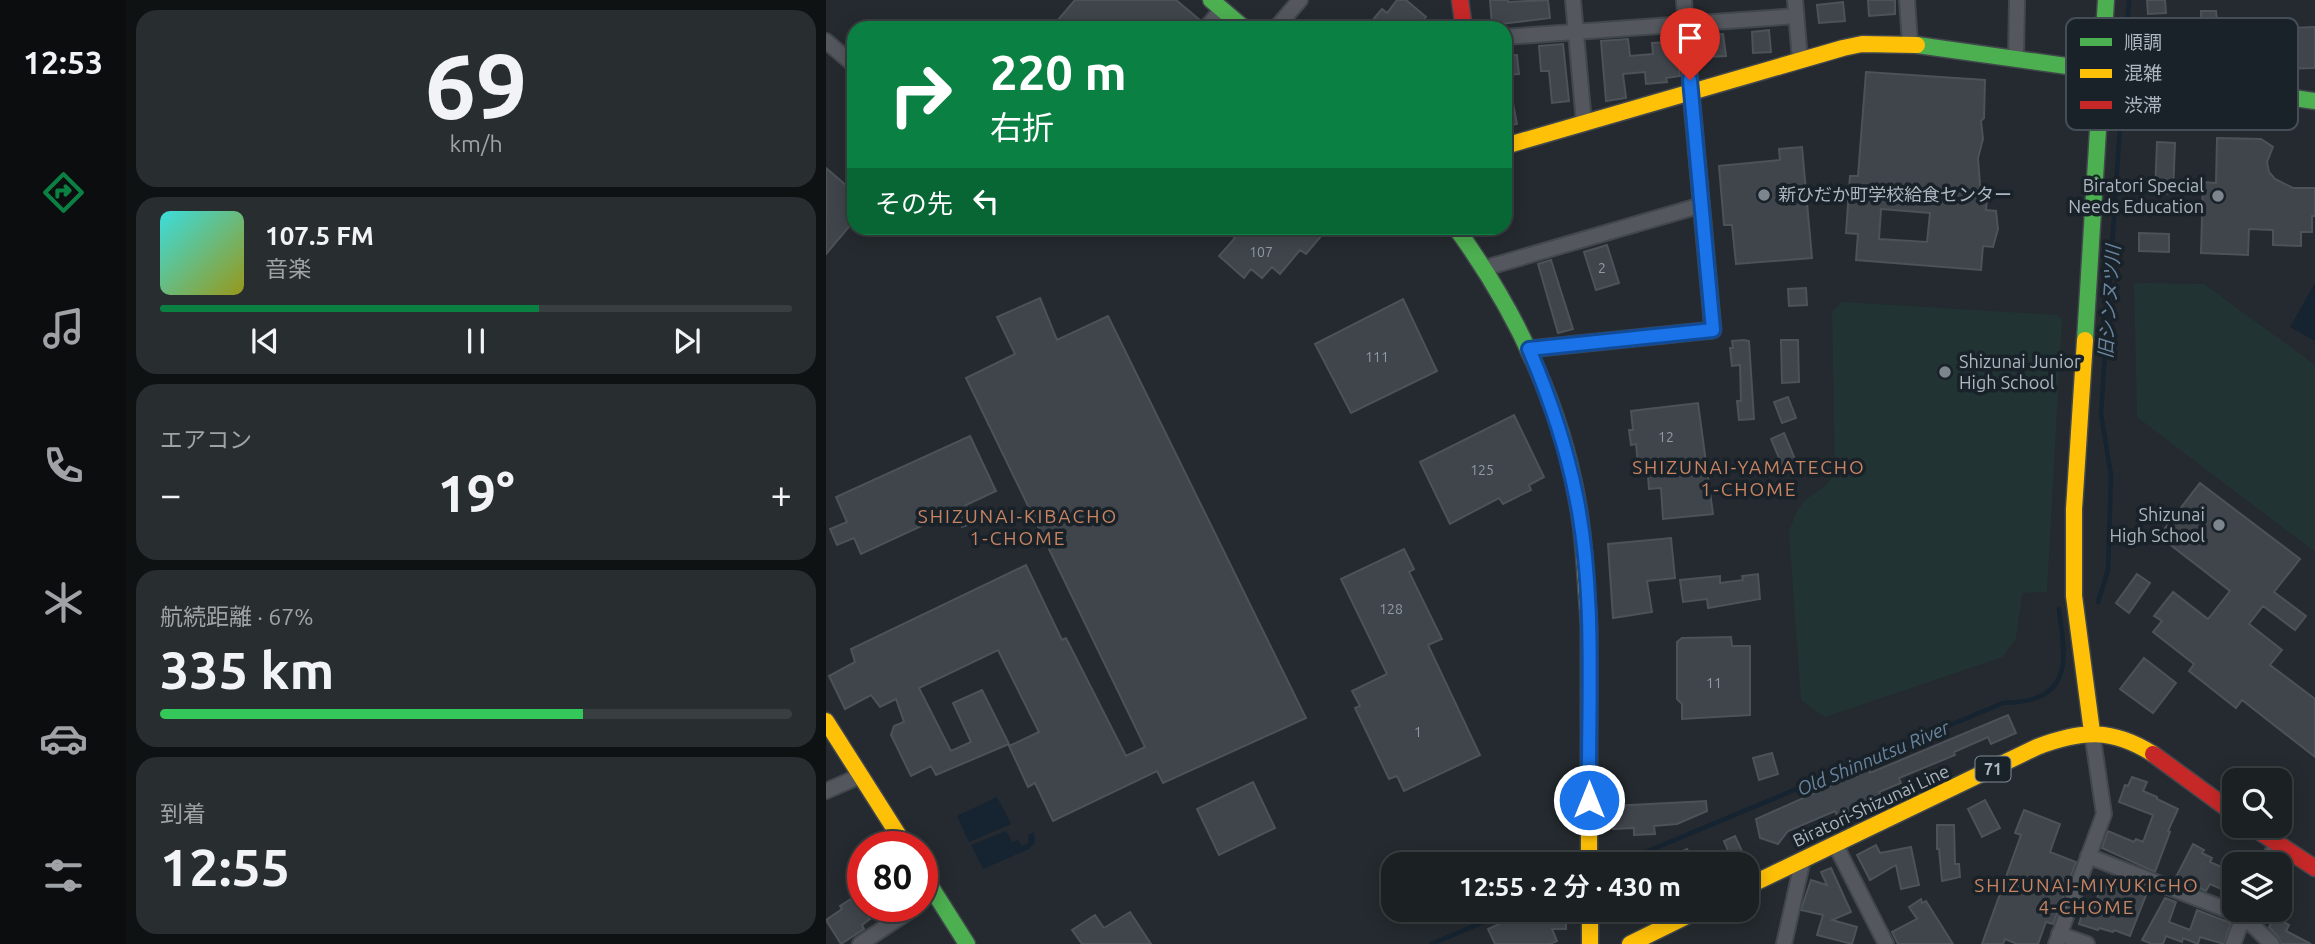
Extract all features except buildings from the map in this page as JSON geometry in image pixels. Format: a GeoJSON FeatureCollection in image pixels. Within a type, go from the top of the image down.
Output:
{"type":"FeatureCollection","features":[{"type":"Feature","properties":{"kind":"main road"},"geometry":{"type":"LineString","coordinates":[[1460,0],[1463,21]]}},
{"type":"Feature","properties":{"kind":"main road"},"geometry":{"type":"LineString","coordinates":[[2106,0],[2108,18]]}},
{"type":"Feature","properties":{"kind":"main road"},"geometry":{"type":"LineString","coordinates":[[1216,5],[1235,21]]}},
{"type":"Feature","properties":{"kind":"main road"},"geometry":{"type":"LineString","coordinates":[[1512,144],[1862,44],[1910,44],[2066,66]]}},
{"type":"Feature","properties":{"kind":"main road"},"geometry":{"type":"LineString","coordinates":[[1529,349],[1713,330],[1691,92]]}},
{"type":"Feature","properties":{"kind":"main road"},"geometry":{"type":"LineString","coordinates":[[2092,732],[2074,596],[2074,509],[2110,130]]}},
{"type":"Feature","properties":{"kind":"main road"},"geometry":{"type":"LineString","coordinates":[[1461,235],[1485,268],[1529,349],[1546,389],[1577,497],[1589,625],[1589,852]]}},
{"type":"Feature","properties":{"kind":"main road"},"geometry":{"type":"LineString","coordinates":[[826,721],[896,831]]}},
{"type":"Feature","properties":{"kind":"main road","name":"Biratori-Shizunai Line"},"geometry":{"type":"LineString","coordinates":[[1759,881],[2061,737],[2092,732],[2125,737],[2149,750],[2222,804]]}},
{"type":"Feature","properties":{"kind":"main road"},"geometry":{"type":"LineString","coordinates":[[2268,838],[2315,868]]}},
{"type":"Feature","properties":{"kind":"main road"},"geometry":{"type":"LineString","coordinates":[[938,910],[967,944]]}},
{"type":"Feature","properties":{"kind":"main road"},"geometry":{"type":"LineString","coordinates":[[1590,922],[1590,944]]}},
{"type":"Feature","properties":{"kind":"main road"},"geometry":{"type":"LineString","coordinates":[[1630,944],[1675,922]]}},
{"type":"Feature","properties":{"kind":"street"},"geometry":{"type":"LineString","coordinates":[[1282,21],[1300,0]]}},
{"type":"Feature","properties":{"kind":"street"},"geometry":{"type":"LineString","coordinates":[[1573,0],[1584,123]]}},
{"type":"Feature","properties":{"kind":"street"},"geometry":{"type":"LineString","coordinates":[[1684,0],[1691,92]]}},
{"type":"Feature","properties":{"kind":"street"},"geometry":{"type":"LineString","coordinates":[[1795,0],[1800,60]]}},
{"type":"Feature","properties":{"kind":"street"},"geometry":{"type":"LineString","coordinates":[[1907,0],[1910,44]]}},
{"type":"Feature","properties":{"kind":"street"},"geometry":{"type":"LineString","coordinates":[[2016,59],[2017,0]]}},
{"type":"Feature","properties":{"kind":"street"},"geometry":{"type":"LineString","coordinates":[[1512,36],[1796,16]]}},
{"type":"Feature","properties":{"kind":"street"},"geometry":{"type":"LineString","coordinates":[[826,41],[847,59]]}},
{"type":"Feature","properties":{"kind":"street"},"geometry":{"type":"LineString","coordinates":[[1485,268],[1702,205]]}},
{"type":"Feature","properties":{"kind":"street"},"geometry":{"type":"LineString","coordinates":[[2087,944],[2057,939],[2105,814],[2092,732]]}},
{"type":"Feature","properties":{"kind":"street"},"geometry":{"type":"LineString","coordinates":[[826,791],[860,776]]}},
{"type":"Feature","properties":{"kind":"street"},"geometry":{"type":"LineString","coordinates":[[1835,844],[1886,944]]}},
{"type":"Feature","properties":{"kind":"street"},"geometry":{"type":"LineString","coordinates":[[2273,852],[2277,845]]}},
{"type":"Feature","properties":{"kind":"street"},"geometry":{"type":"LineString","coordinates":[[2088,856],[2222,905]]}},
{"type":"Feature","properties":{"kind":"street"},"geometry":{"type":"LineString","coordinates":[[1784,944],[1803,859]]}},
{"type":"Feature","properties":{"kind":"street"},"geometry":{"type":"LineString","coordinates":[[860,944],[893,922]]}},
{"type":"Feature","properties":{"kind":"street"},"geometry":{"type":"LineString","coordinates":[[2233,944],[2241,922]]}},
{"type":"Feature","properties":{"kind":"street"},"geometry":{"type":"LineString","coordinates":[[2252,922],[2272,944]]}},
{"type":"Feature","properties":{"kind":"shaded area"},"geometry":{"type":"Polygon","coordinates":[[[2134,283],[2204,284],[2315,365],[2315,552],[2137,417],[2134,283]]]}},
{"type":"Feature","properties":{"kind":"shaded area"},"geometry":{"type":"Polygon","coordinates":[[[1842,302],[2057,315],[2062,319],[2047,592],[2022,593],[2016,638],[2003,657],[1825,717],[1801,700],[1789,533],[1801,504],[1827,484],[1835,472],[1832,311],[1842,302]]]}},
{"type":"Feature","properties":{"kind":"water"},"geometry":{"type":"Polygon","coordinates":[[[2315,283],[2315,341],[2290,327],[2315,283]]]}},
{"type":"Feature","properties":{"kind":"water"},"geometry":{"type":"Polygon","coordinates":[[[997,797],[1011,824],[969,842],[957,816],[997,797]]]}},
{"type":"Feature","properties":{"kind":"water"},"geometry":{"type":"Polygon","coordinates":[[[1006,831],[1012,842],[1018,840],[1022,846],[1028,843],[1028,835],[1034,832],[1035,843],[1029,849],[983,869],[971,845],[1006,831]]]}},
{"type":"Feature","properties":{"kind":"waterway","name":"旧シンヌツ川"},"geometry":{"type":"LineString","coordinates":[[2128,18],[2129,0]]}},
{"type":"Feature","properties":{"kind":"waterway","name":"旧シンヌツ川"},"geometry":{"type":"LineString","coordinates":[[2098,602],[2108,570],[2111,475],[2101,414],[2120,130]]}},
{"type":"Feature","properties":{"kind":"waterway","name":"Old Shinnutsu River"},"geometry":{"type":"LineString","coordinates":[[1646,852],[2003,703],[2032,699],[2048,691],[2061,672],[2063,660],[2059,609]]}},
{"type":"Feature","properties":{"kind":"waterway","name":"Old Shinnutsu River"},"geometry":{"type":"LineString","coordinates":[[1431,944],[1483,922]]}},
{"type":"Feature","properties":{"kind":"traffic: fast"},"geometry":{"type":"LineString","coordinates":[[1211,0],[1236,21]]}},
{"type":"Feature","properties":{"kind":"traffic: fast"},"geometry":{"type":"LineString","coordinates":[[2105,18],[2106,0]]}},
{"type":"Feature","properties":{"kind":"traffic: fast"},"geometry":{"type":"LineString","coordinates":[[1917,45],[2066,66]]}},
{"type":"Feature","properties":{"kind":"traffic: fast"},"geometry":{"type":"LineString","coordinates":[[1691,92],[1703,222]]}},
{"type":"Feature","properties":{"kind":"traffic: fast"},"geometry":{"type":"LineString","coordinates":[[2298,99],[2315,101]]}},
{"type":"Feature","properties":{"kind":"traffic: fast"},"geometry":{"type":"LineString","coordinates":[[2085,340],[2098,130]]}},
{"type":"Feature","properties":{"kind":"traffic: fast"},"geometry":{"type":"LineString","coordinates":[[1461,235],[1504,302],[1524,341],[1558,423],[1579,509],[1584,553]]}},
{"type":"Feature","properties":{"kind":"traffic: fast"},"geometry":{"type":"LineString","coordinates":[[938,898],[967,944]]}},
{"type":"Feature","properties":{"kind":"traffic: slow"},"geometry":{"type":"LineString","coordinates":[[1512,144],[1843,48],[1862,44],[1917,45]]}},
{"type":"Feature","properties":{"kind":"traffic: slow"},"geometry":{"type":"LineString","coordinates":[[1529,349],[1713,330],[1703,222]]}},
{"type":"Feature","properties":{"kind":"traffic: slow"},"geometry":{"type":"LineString","coordinates":[[2085,340],[2074,509],[2074,596],[2092,732]]}},
{"type":"Feature","properties":{"kind":"traffic: slow"},"geometry":{"type":"LineString","coordinates":[[1584,553],[1589,625],[1589,852]]}},
{"type":"Feature","properties":{"kind":"traffic: slow"},"geometry":{"type":"LineString","coordinates":[[826,721],[896,831]]}},
{"type":"Feature","properties":{"kind":"traffic: slow"},"geometry":{"type":"LineString","coordinates":[[1759,881],[2053,741],[2096,734],[2124,740],[2153,754]]}},
{"type":"Feature","properties":{"kind":"traffic: slow"},"geometry":{"type":"LineString","coordinates":[[1590,922],[1590,944]]}},
{"type":"Feature","properties":{"kind":"traffic: slow"},"geometry":{"type":"LineString","coordinates":[[1630,944],[1675,922]]}},
{"type":"Feature","properties":{"kind":"traffic: jam"},"geometry":{"type":"LineString","coordinates":[[1460,0],[1463,21]]}},
{"type":"Feature","properties":{"kind":"traffic: jam"},"geometry":{"type":"LineString","coordinates":[[2153,754],[2222,804]]}},
{"type":"Feature","properties":{"kind":"traffic: jam"},"geometry":{"type":"LineString","coordinates":[[2269,838],[2315,868]]}},
{"type":"Feature","properties":{"kind":"place","name":"新ひだか町学校給食センター"},"geometry":{"type":"Point","coordinates":[1764,195]}},
{"type":"Feature","properties":{"kind":"place","name":"Biratori Special Needs Education"},"geometry":{"type":"Point","coordinates":[2218,196]}},
{"type":"Feature","properties":{"kind":"place","name":"Shizunai Junior High School"},"geometry":{"type":"Point","coordinates":[1945,372]}},
{"type":"Feature","properties":{"kind":"place","name":"Shizunai High School"},"geometry":{"type":"Point","coordinates":[2219,525]}},
{"type":"Feature","properties":{"kind":"district","name":"SHIZUNAI-YAMATECHO 1-CHOME"},"geometry":{"type":"Point","coordinates":[1749,478]}},
{"type":"Feature","properties":{"kind":"district","name":"SHIZUNAI-KIBACHO 1-CHOME"},"geometry":{"type":"Point","coordinates":[1018,527]}},
{"type":"Feature","properties":{"kind":"district","name":"SHIZUNAI-MIYUKICHO 4-CHOME"},"geometry":{"type":"Point","coordinates":[2087,896]}},
{"type":"Feature","properties":{"kind":"route"},"geometry":{"type":"LineString","coordinates":[[1589,800],[1589,625],[1582,532],[1577,497],[1558,424],[1529,349],[1713,330],[1690,80]]}}]}
